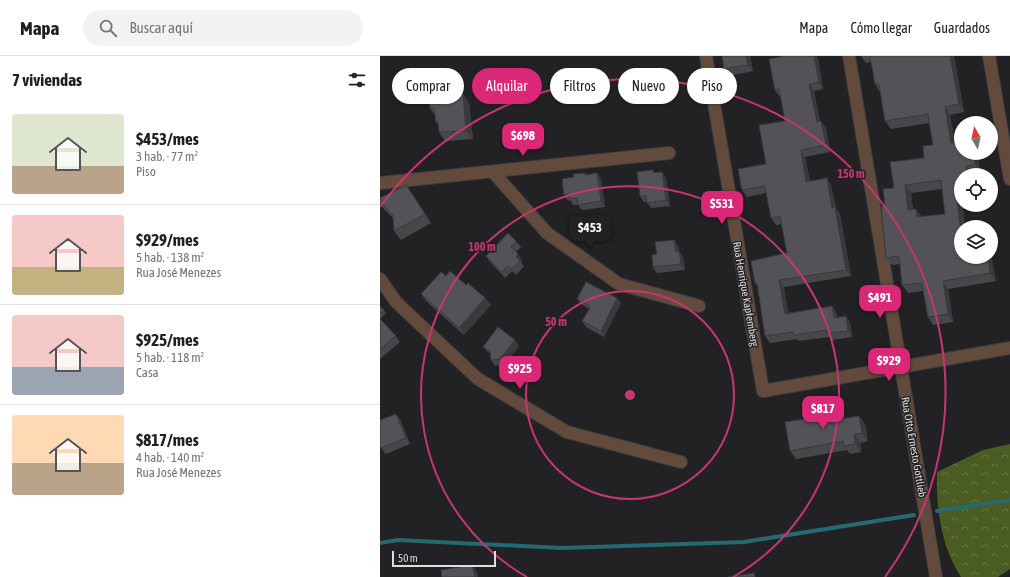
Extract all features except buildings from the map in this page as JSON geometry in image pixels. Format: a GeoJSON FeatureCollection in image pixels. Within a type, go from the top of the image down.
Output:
{"type":"FeatureCollection","features":[{"type":"Feature","properties":{"kind":"street","name":"Rua Henrique Kapfemberg"},"geometry":{"type":"LineString","coordinates":[[706,56],[763,390],[900,368]]}},
{"type":"Feature","properties":{"kind":"street","name":"Rua Otto Ernesto Gottlieb"},"geometry":{"type":"LineString","coordinates":[[849,56],[936,577]]}},
{"type":"Feature","properties":{"kind":"street"},"geometry":{"type":"LineString","coordinates":[[989,56],[1010,179]]}},
{"type":"Feature","properties":{"kind":"street"},"geometry":{"type":"LineString","coordinates":[[380,183],[669,153]]}},
{"type":"Feature","properties":{"kind":"street"},"geometry":{"type":"LineString","coordinates":[[493,172],[547,233],[619,284],[699,306]]}},
{"type":"Feature","properties":{"kind":"street"},"geometry":{"type":"LineString","coordinates":[[380,279],[396,302],[478,379],[568,432],[681,462]]}},
{"type":"Feature","properties":{"kind":"street"},"geometry":{"type":"LineString","coordinates":[[900,368],[1010,348]]}},
{"type":"Feature","properties":{"kind":"green space"},"geometry":{"type":"Polygon","coordinates":[[[1010,444],[1010,569],[998,577],[961,577],[954,565],[944,540],[939,513],[937,472],[983,450],[1010,444]]]}},
{"type":"Feature","properties":{"kind":"waterway"},"geometry":{"type":"LineString","coordinates":[[937,511],[1010,500]]}},
{"type":"Feature","properties":{"kind":"waterway"},"geometry":{"type":"LineString","coordinates":[[380,543],[398,540],[562,548],[744,542],[914,515]]}}]}
